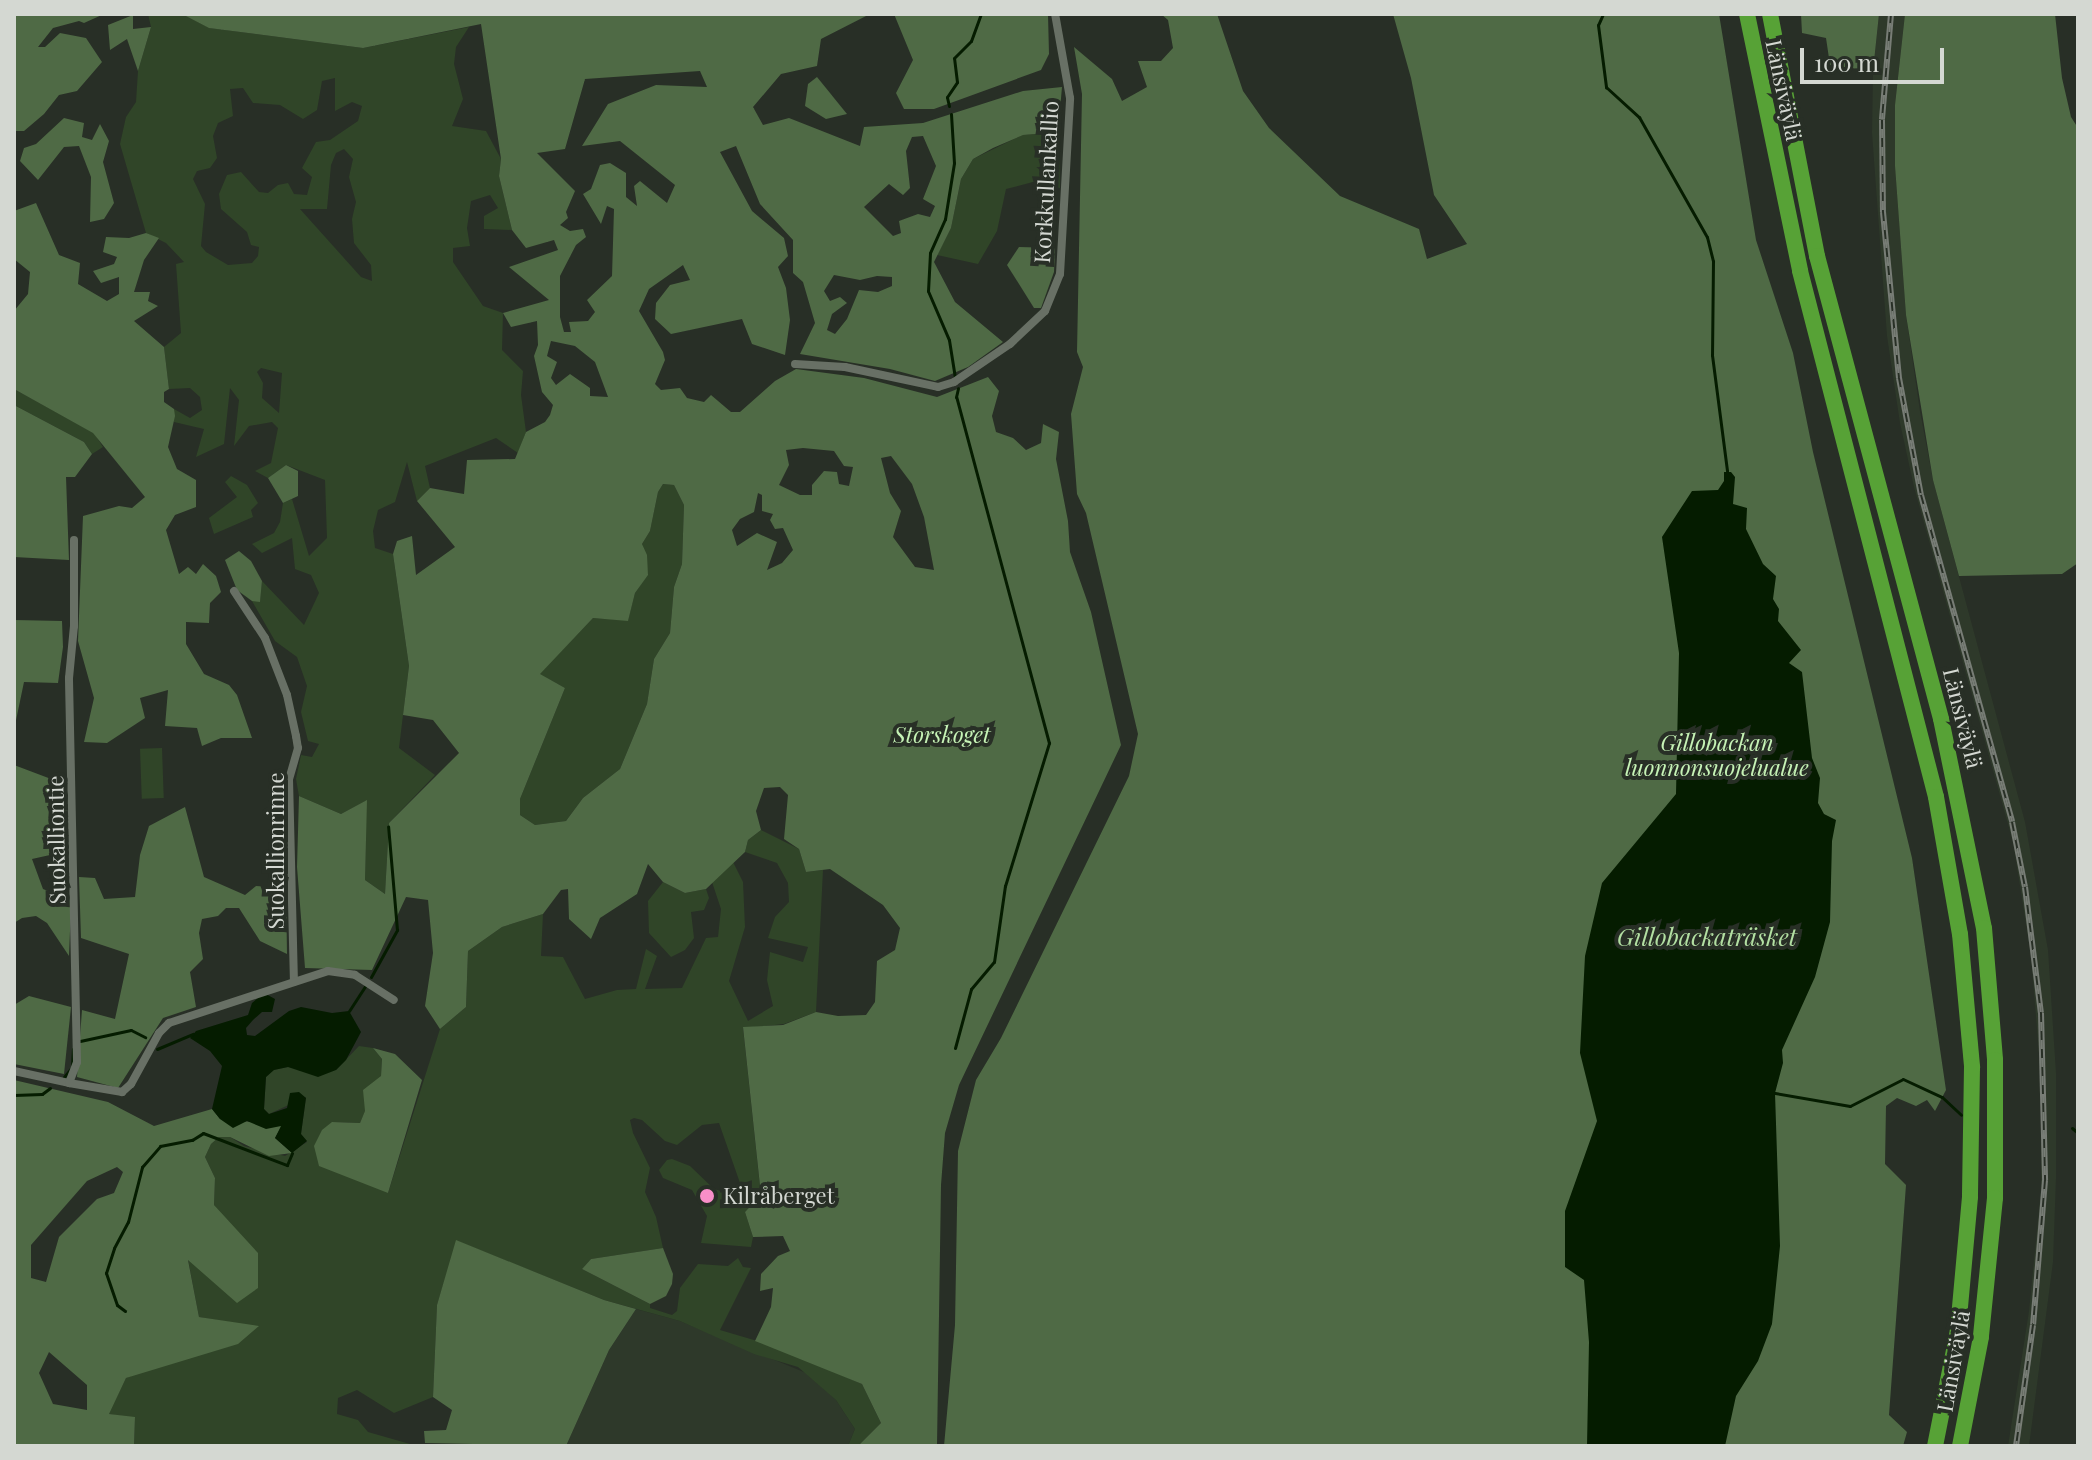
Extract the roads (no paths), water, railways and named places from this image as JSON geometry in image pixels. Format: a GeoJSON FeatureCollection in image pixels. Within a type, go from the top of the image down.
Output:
{"type":"FeatureCollection","features":[{"type":"Feature","properties":{"kind":"highway","name":"Länsiväylä"},"geometry":{"type":"LineString","coordinates":[[1747,14],[1800,271],[1936,797],[1960,934],[1972,1067],[1970,1197],[1958,1330],[1935,1446]]}},
{"type":"Feature","properties":{"kind":"highway","name":"Länsiväylä"},"geometry":{"type":"LineString","coordinates":[[1770,14],[1817,256],[1941,719],[1984,928],[1995,1060],[1995,1198],[1981,1337],[1960,1446]]}},
{"type":"Feature","properties":{"kind":"street","name":"Korkkullankallio"},"geometry":{"type":"LineString","coordinates":[[795,364],[845,367],[938,387],[954,382],[1010,344],[1045,311],[1060,274],[1070,98],[1055,14]]}},
{"type":"Feature","properties":{"kind":"street","name":"Suokalliontie"},"geometry":{"type":"LineString","coordinates":[[69,1083],[77,1062],[69,678],[74,626],[74,540]]}},
{"type":"Feature","properties":{"kind":"street","name":"Suokallionrinne"},"geometry":{"type":"LineString","coordinates":[[234,591],[265,638],[287,695],[298,748],[289,779],[294,982]]}},
{"type":"Feature","properties":{"kind":"street"},"geometry":{"type":"LineString","coordinates":[[14,1071],[122,1092],[131,1084],[159,1033],[169,1023],[341,970],[370,982],[394,1000]]}},
{"type":"Feature","properties":{"kind":"water","name":"Gillobackaträsket"},"geometry":{"type":"Polygon","coordinates":[[[1724,472],[1731,472],[1735,477],[1733,504],[1747,508],[1746,529],[1763,564],[1776,576],[1773,599],[1779,609],[1778,621],[1801,650],[1789,663],[1802,672],[1812,758],[1820,778],[1818,803],[1824,814],[1836,820],[1832,841],[1830,922],[1815,977],[1782,1050],[1783,1063],[1775,1093],[1780,1246],[1772,1324],[1758,1361],[1736,1396],[1725,1446],[1587,1446],[1589,1342],[1584,1280],[1565,1267],[1565,1211],[1597,1121],[1580,1053],[1585,956],[1602,883],[1676,794],[1679,653],[1662,537],[1692,491],[1718,490],[1724,481],[1724,472]]]}},
{"type":"Feature","properties":{"kind":"water"},"geometry":{"type":"Polygon","coordinates":[[[264,993],[275,999],[272,1012],[262,1012],[253,1020],[246,1028],[247,1035],[255,1036],[289,1011],[301,1007],[332,1013],[349,1011],[361,1032],[346,1060],[336,1070],[318,1077],[288,1067],[274,1070],[266,1077],[264,1109],[269,1114],[287,1108],[290,1093],[299,1092],[306,1098],[301,1134],[307,1141],[292,1153],[275,1138],[281,1126],[266,1129],[247,1121],[233,1128],[220,1119],[212,1109],[222,1066],[210,1051],[190,1038],[196,1031],[248,1015],[252,1003],[264,993]]]}},
{"type":"Feature","properties":{"kind":"waterway"},"geometry":{"type":"LineString","coordinates":[[949,106],[947,97],[957,82],[954,58],[971,41],[981,14]]}},
{"type":"Feature","properties":{"kind":"waterway"},"geometry":{"type":"LineString","coordinates":[[1603,14],[1598,25],[1606,87],[1639,117],[1707,237],[1713,261],[1712,355],[1727,471]]}},
{"type":"Feature","properties":{"kind":"waterway"},"geometry":{"type":"LineString","coordinates":[[951,114],[954,163],[945,219],[930,253],[928,291],[949,340],[955,378]]}},
{"type":"Feature","properties":{"kind":"waterway"},"geometry":{"type":"LineString","coordinates":[[955,1048],[971,989],[994,962],[1005,886],[1049,743],[956,397],[958,388]]}},
{"type":"Feature","properties":{"kind":"waterway"},"geometry":{"type":"LineString","coordinates":[[371,977],[397,930],[388,826]]}},
{"type":"Feature","properties":{"kind":"waterway"},"geometry":{"type":"LineString","coordinates":[[349,1011],[366,985]]}},
{"type":"Feature","properties":{"kind":"waterway"},"geometry":{"type":"LineString","coordinates":[[80,1041],[131,1030],[145,1037]]}},
{"type":"Feature","properties":{"kind":"waterway"},"geometry":{"type":"LineString","coordinates":[[157,1049],[193,1034]]}},
{"type":"Feature","properties":{"kind":"waterway"},"geometry":{"type":"LineString","coordinates":[[64,1077],[72,1067],[73,1049]]}},
{"type":"Feature","properties":{"kind":"waterway"},"geometry":{"type":"LineString","coordinates":[[1775,1093],[1850,1106],[1903,1079],[1942,1097],[1961,1115]]}},
{"type":"Feature","properties":{"kind":"waterway"},"geometry":{"type":"LineString","coordinates":[[14,1095],[42,1094],[50,1088]]}},
{"type":"Feature","properties":{"kind":"waterway"},"geometry":{"type":"LineString","coordinates":[[2072,1128],[2078,1133]]}},
{"type":"Feature","properties":{"kind":"waterway"},"geometry":{"type":"LineString","coordinates":[[125,1311],[117,1305],[106,1273],[114,1248],[128,1222],[142,1167],[160,1146],[192,1140],[203,1133],[287,1165],[292,1153]]}},
{"type":"Feature","properties":{"kind":"railway"},"geometry":{"type":"LineString","coordinates":[[1891,14],[1882,120],[1883,212],[1899,378],[1921,495],[2012,822],[2025,887],[2041,1013],[2045,1180],[2033,1325],[2016,1446]]}},
{"type":"Feature","properties":{"kind":"place","name":"Kilråberget"},"geometry":{"type":"Point","coordinates":[707,1196]}},
{"type":"Feature","properties":{"kind":"park label","name":"Storskoget"},"geometry":{"type":"Point","coordinates":[942,735]}},
{"type":"Feature","properties":{"kind":"park label","name":"Gillobackan luonnonsuojelualue"},"geometry":{"type":"Point","coordinates":[1717,754]}}]}
